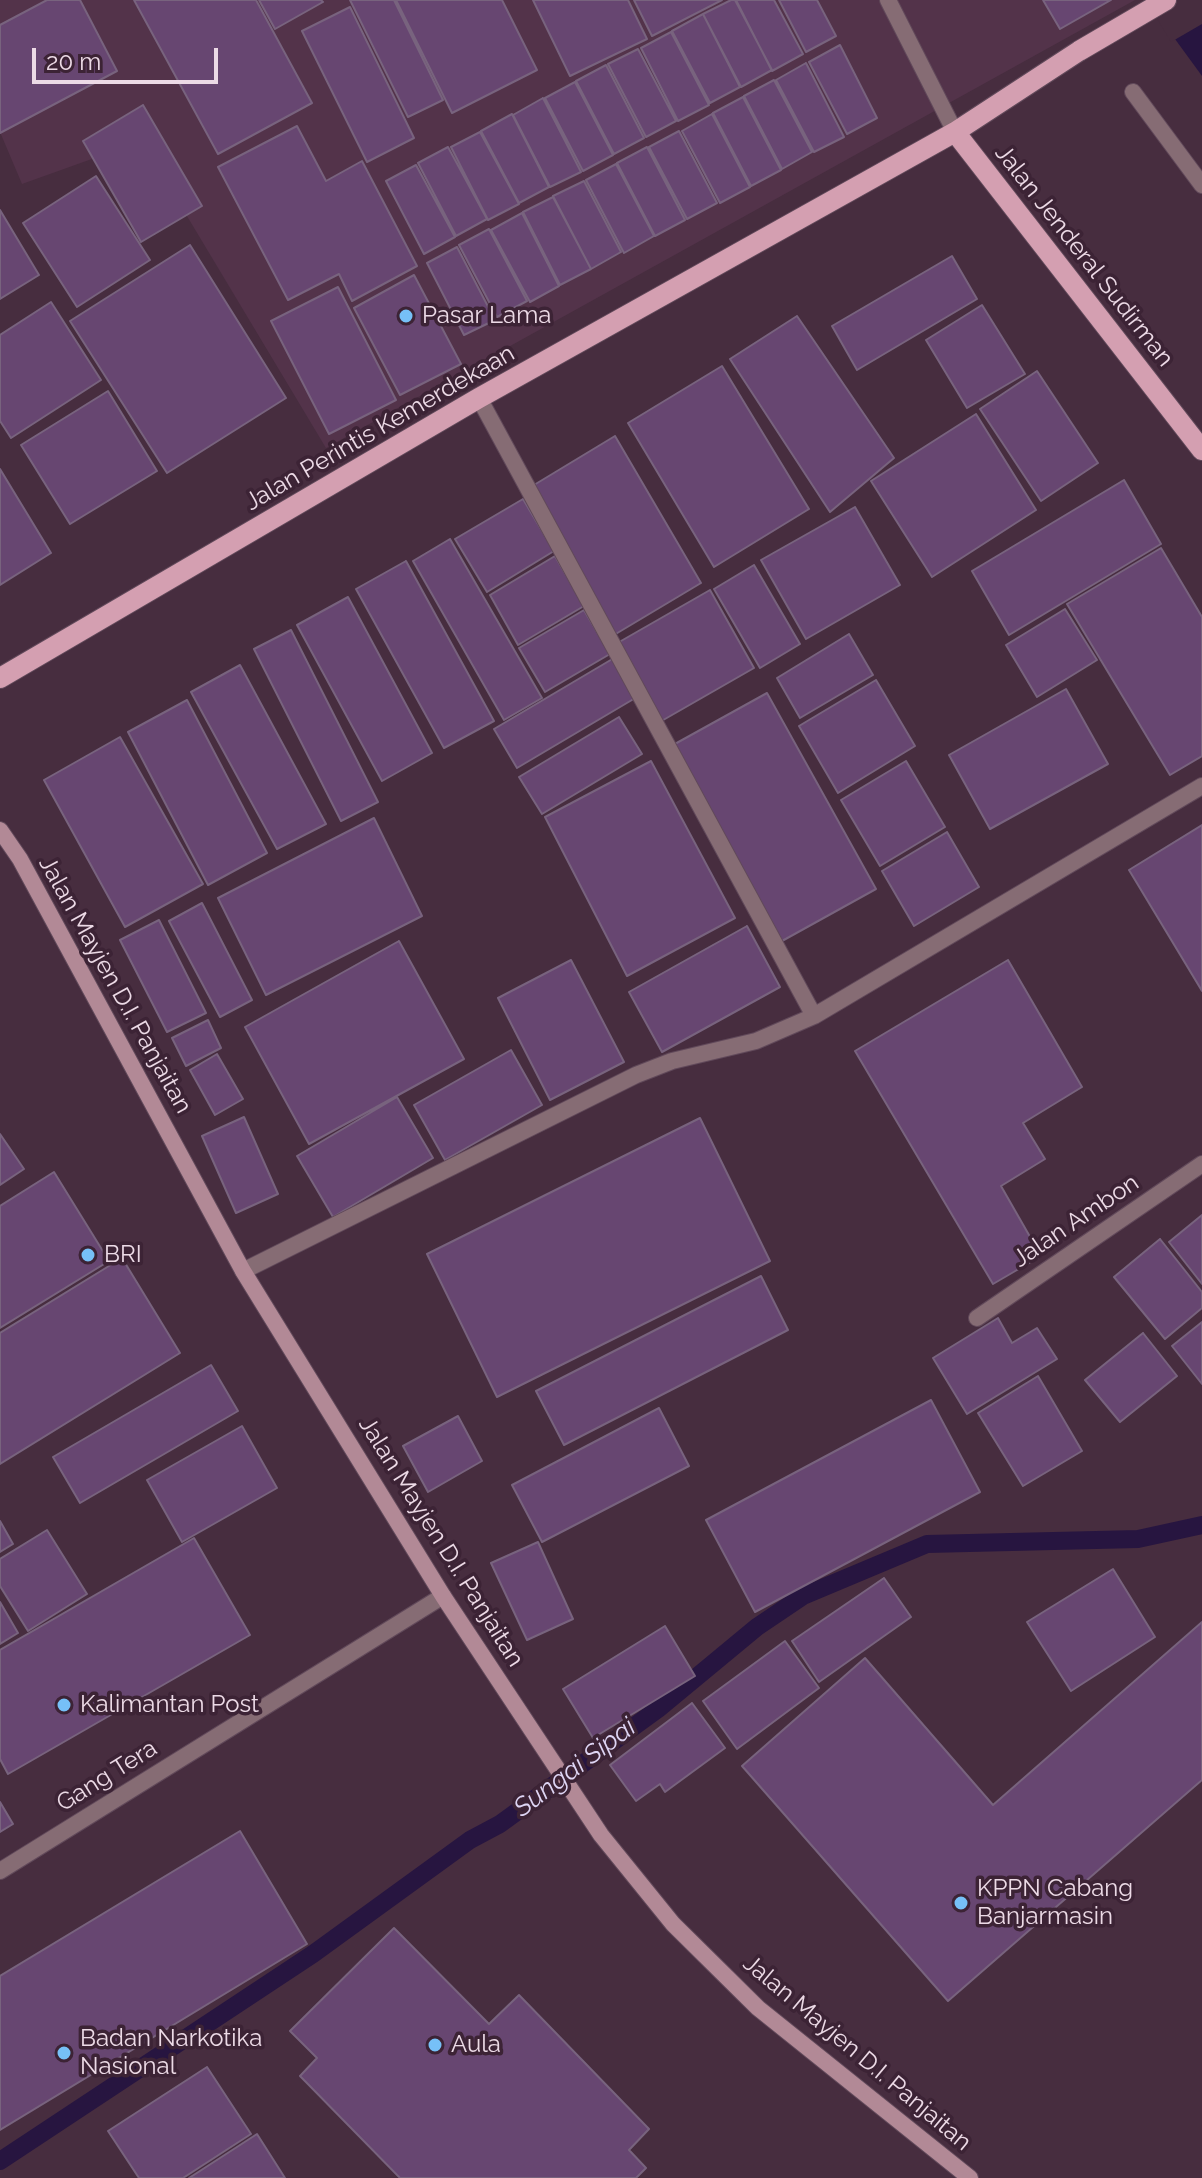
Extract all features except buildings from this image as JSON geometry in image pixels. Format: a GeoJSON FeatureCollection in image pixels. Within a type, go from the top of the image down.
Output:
{"type":"FeatureCollection","features":[{"type":"Feature","properties":{"kind":"main road","name":"Jalan Perintis Kemerdekaan"},"geometry":{"type":"LineString","coordinates":[[0,678],[479,398],[955,132],[1079,51],[1166,0]]}},
{"type":"Feature","properties":{"kind":"main road","name":"Jalan Jenderal Sudirman"},"geometry":{"type":"LineString","coordinates":[[955,132],[1202,450]]}},
{"type":"Feature","properties":{"kind":"main road","name":"Jalan Mayjen D.I. Panjaitan"},"geometry":{"type":"LineString","coordinates":[[0,830],[20,859],[243,1271],[443,1596],[601,1835],[673,1924],[758,2008],[970,2178]]}},
{"type":"Feature","properties":{"kind":"street"},"geometry":{"type":"LineString","coordinates":[[888,0],[955,132]]}},
{"type":"Feature","properties":{"kind":"street"},"geometry":{"type":"LineString","coordinates":[[1133,92],[1202,185]]}},
{"type":"Feature","properties":{"kind":"street"},"geometry":{"type":"LineString","coordinates":[[479,398],[814,1016]]}},
{"type":"Feature","properties":{"kind":"street"},"geometry":{"type":"LineString","coordinates":[[243,1271],[636,1075],[672,1061],[756,1041],[814,1016],[1202,786]]}},
{"type":"Feature","properties":{"kind":"street","name":"Jalan Ambon"},"geometry":{"type":"LineString","coordinates":[[977,1318],[1202,1164]]}},
{"type":"Feature","properties":{"kind":"street","name":"Gang Tera"},"geometry":{"type":"LineString","coordinates":[[0,1871],[443,1596]]}},
{"type":"Feature","properties":{"kind":"shaded area","name":"Pasar Lama"},"geometry":{"type":"Polygon","coordinates":[[[0,0],[1135,0],[326,448],[142,141],[22,184],[0,132],[0,0]]]}},
{"type":"Feature","properties":{"kind":"shaded area"},"geometry":{"type":"Polygon","coordinates":[[[1202,0],[1202,76],[1175,39],[1202,0]]]}},
{"type":"Feature","properties":{"kind":"pier"},"geometry":{"type":"Polygon","coordinates":[[[1146,0],[1202,0],[1202,24],[1171,42],[1146,0]]]}},
{"type":"Feature","properties":{"kind":"waterway","name":"Sungai Sipai"},"geometry":{"type":"LineString","coordinates":[[0,2161],[313,1954],[470,1840],[500,1824],[658,1709],[757,1627],[803,1596],[927,1544],[1138,1539],[1202,1525]]}},
{"type":"Feature","properties":{"kind":"place","name":"Pasar Lama"},"geometry":{"type":"Point","coordinates":[406,316]}},
{"type":"Feature","properties":{"kind":"place","name":"BRI"},"geometry":{"type":"Point","coordinates":[88,1255]}},
{"type":"Feature","properties":{"kind":"place","name":"Kalimantan Post"},"geometry":{"type":"Point","coordinates":[64,1705]}},
{"type":"Feature","properties":{"kind":"place","name":"KPPN Cabang Banjarmasin"},"geometry":{"type":"Point","coordinates":[961,1903]}},
{"type":"Feature","properties":{"kind":"place","name":"Aula"},"geometry":{"type":"Point","coordinates":[435,2045]}},
{"type":"Feature","properties":{"kind":"place","name":"Badan Narkotika Nasional"},"geometry":{"type":"Point","coordinates":[64,2053]}}]}
